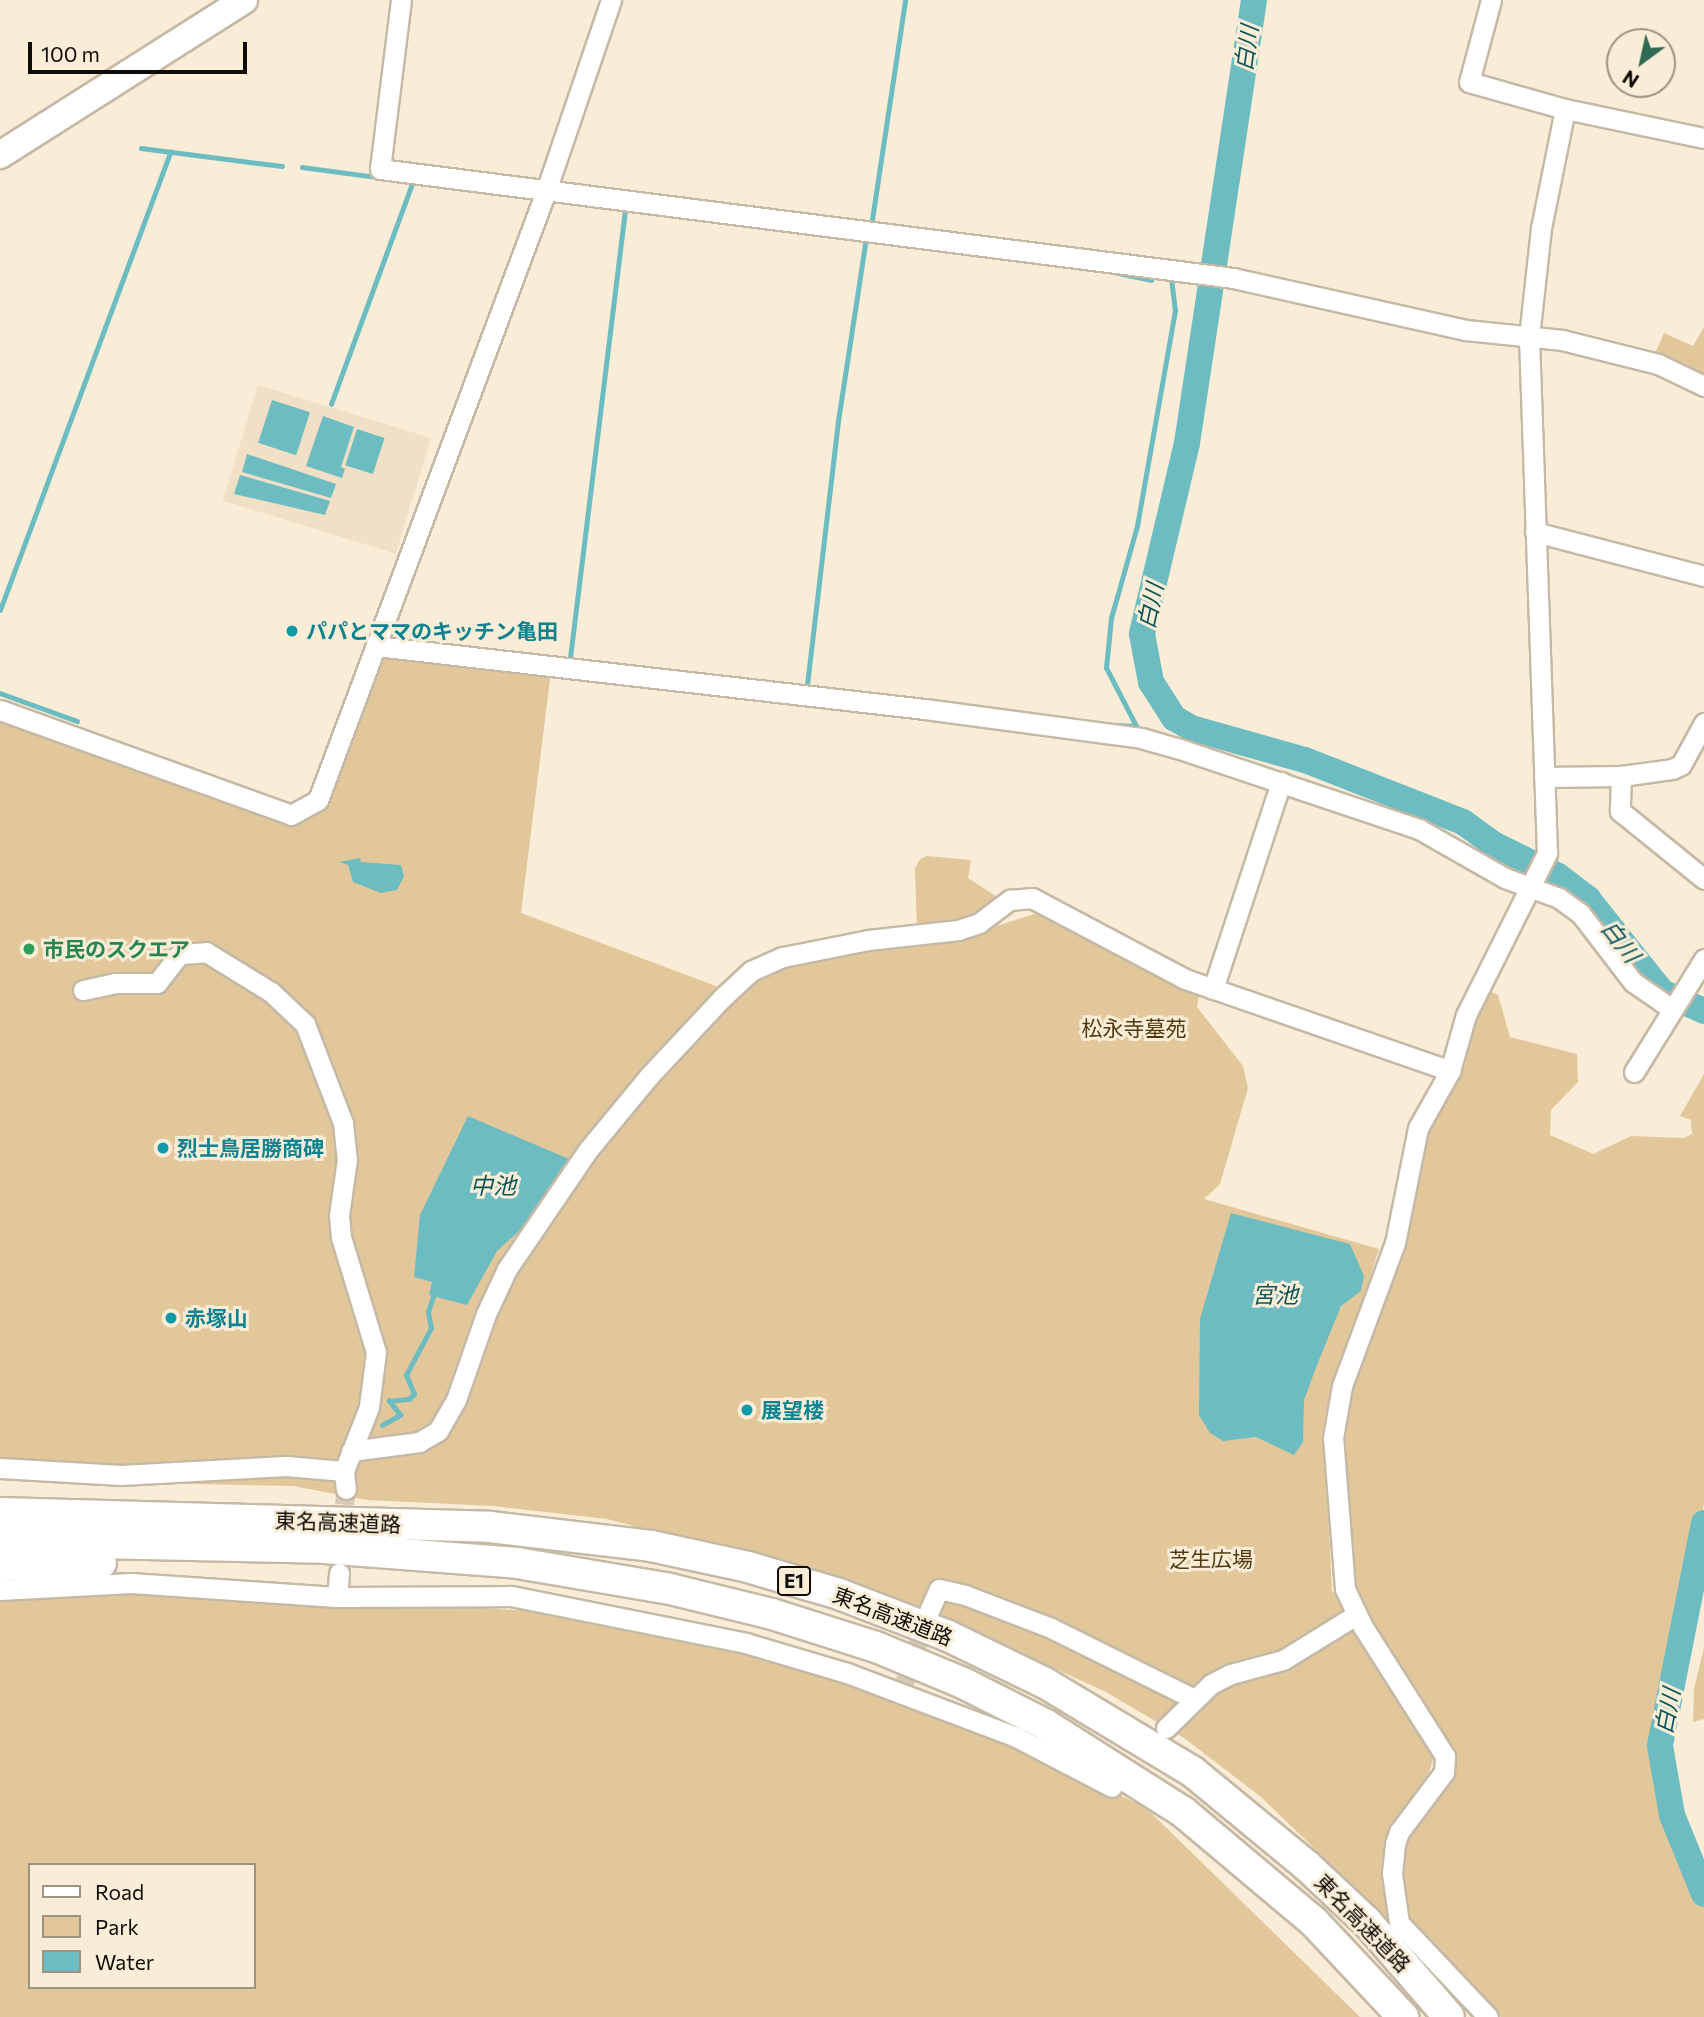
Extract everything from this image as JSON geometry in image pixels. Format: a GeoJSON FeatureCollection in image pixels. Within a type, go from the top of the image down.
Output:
{"type":"FeatureCollection","features":[{"type":"Feature","properties":{"kind":"highway","name":"東名高速道路"},"geometry":{"type":"LineString","coordinates":[[0,1513],[490,1527],[651,1546],[748,1567],[839,1594],[946,1635],[1045,1683],[1193,1772],[1251,1817],[1357,1913],[1449,2017]]}},
{"type":"Feature","properties":{"kind":"highway","name":"東名高速道路"},"geometry":{"type":"LineString","coordinates":[[0,1541],[324,1548],[517,1563],[670,1589],[772,1614],[876,1647],[963,1683],[1046,1725],[1183,1812],[1313,1921],[1403,2017]]}},
{"type":"Feature","properties":{"kind":"highway"},"geometry":{"type":"LineString","coordinates":[[0,1566],[207,1561],[324,1548]]}},
{"type":"Feature","properties":{"kind":"main road"},"geometry":{"type":"LineString","coordinates":[[0,155],[244,0]]}},
{"type":"Feature","properties":{"kind":"street"},"geometry":{"type":"LineString","coordinates":[[401,0],[380,169],[1227,278],[1466,330],[1562,340],[1658,365],[1704,386]]}},
{"type":"Feature","properties":{"kind":"street"},"geometry":{"type":"LineString","coordinates":[[0,710],[290,815],[318,800],[546,191],[611,0]]}},
{"type":"Feature","properties":{"kind":"street"},"geometry":{"type":"LineString","coordinates":[[1492,0],[1469,82],[1565,109],[1704,138]]}},
{"type":"Feature","properties":{"kind":"street"},"geometry":{"type":"LineString","coordinates":[[1488,2017],[1399,1923],[1392,1873],[1395,1844],[1399,1832],[1444,1772],[1446,1756],[1356,1615],[1345,1589],[1334,1483],[1337,1408],[1395,1243],[1418,1128],[1450,1071],[1466,1015],[1547,853],[1529,337],[1541,228],[1565,109]]}},
{"type":"Feature","properties":{"kind":"street"},"geometry":{"type":"LineString","coordinates":[[1535,532],[1704,576]]}},
{"type":"Feature","properties":{"kind":"street"},"geometry":{"type":"LineString","coordinates":[[376,646],[807,694],[1141,738],[1419,829],[1530,885],[1580,913],[1633,982],[1672,1009]]}},
{"type":"Feature","properties":{"kind":"street"},"geometry":{"type":"LineString","coordinates":[[1544,777],[1621,776],[1681,765],[1704,724]]}},
{"type":"Feature","properties":{"kind":"street"},"geometry":{"type":"LineString","coordinates":[[1621,776],[1620,811],[1675,851],[1688,869],[1704,879]]}},
{"type":"Feature","properties":{"kind":"street"},"geometry":{"type":"LineString","coordinates":[[1213,989],[1281,782]]}},
{"type":"Feature","properties":{"kind":"street"},"geometry":{"type":"LineString","coordinates":[[351,1451],[419,1441],[443,1426],[507,1269],[580,1161],[649,1076],[751,971],[783,957],[868,940],[958,930],[1019,898],[1032,898],[1213,989],[1450,1071]]}},
{"type":"Feature","properties":{"kind":"street"},"geometry":{"type":"LineString","coordinates":[[0,1468],[121,1475],[286,1466],[345,1480],[351,1451],[369,1406],[376,1352],[341,1237],[339,1215],[347,1159],[343,1123],[305,1024],[271,992],[206,952],[180,954],[157,984],[115,983],[83,990]]}},
{"type":"Feature","properties":{"kind":"street"},"geometry":{"type":"LineString","coordinates":[[1634,1072],[1704,959]]}},
{"type":"Feature","properties":{"kind":"street"},"geometry":{"type":"LineString","coordinates":[[337,1597],[339,1573]]}},
{"type":"Feature","properties":{"kind":"street"},"geometry":{"type":"LineString","coordinates":[[0,1590],[131,1583],[337,1597],[512,1596],[746,1643],[903,1688],[1016,1737],[1112,1787]]}},
{"type":"Feature","properties":{"kind":"street"},"geometry":{"type":"LineString","coordinates":[[929,1611],[939,1589],[965,1595],[1051,1628],[1192,1698]]}},
{"type":"Feature","properties":{"kind":"street"},"geometry":{"type":"LineString","coordinates":[[1166,1728],[1192,1698],[1231,1674],[1283,1660],[1356,1615]]}},
{"type":"Feature","properties":{"kind":"shaded area"},"geometry":{"type":"Polygon","coordinates":[[[258,385],[431,438],[396,554],[223,501],[258,385]]]}},
{"type":"Feature","properties":{"kind":"green space"},"geometry":{"type":"Polygon","coordinates":[[[1704,327],[1704,381],[1653,358],[1664,333],[1693,346],[1704,327]]]}},
{"type":"Feature","properties":{"kind":"green space"},"geometry":{"type":"Polygon","coordinates":[[[386,655],[551,671],[521,913],[732,992],[767,968],[917,931],[915,869],[920,859],[927,856],[971,860],[968,878],[997,897],[982,927],[990,928],[1044,911],[1200,990],[1197,1007],[1243,1066],[1248,1088],[1220,1184],[1204,1199],[1379,1249],[1341,1367],[1325,1454],[1332,1590],[1433,1759],[1426,1782],[1389,1833],[1383,1860],[1389,1920],[1261,1797],[1184,1738],[1106,1692],[999,1643],[727,1551],[607,1519],[493,1506],[367,1500],[293,1486],[0,1480],[0,717],[294,825],[320,812],[327,803],[386,655]]]}},
{"type":"Feature","properties":{"kind":"green space"},"geometry":{"type":"Polygon","coordinates":[[[1486,989],[1498,995],[1510,1037],[1577,1054],[1578,1082],[1551,1110],[1550,1135],[1593,1154],[1631,1136],[1684,1138],[1692,1134],[1691,1120],[1680,1116],[1704,1074],[1704,1503],[1691,1581],[1650,1748],[1664,1810],[1704,1899],[1704,2017],[1501,2017],[1408,1923],[1397,1869],[1400,1837],[1446,1777],[1347,1577],[1341,1434],[1350,1381],[1423,1133],[1457,1084],[1472,1036],[1472,1015],[1486,989]]]}},
{"type":"Feature","properties":{"kind":"green space"},"geometry":{"type":"Polygon","coordinates":[[[101,1590],[578,1613],[745,1649],[962,1722],[1145,1807],[1360,2017],[0,2017],[0,1601],[101,1590]]]}},
{"type":"Feature","properties":{"kind":"green space"},"geometry":{"type":"Polygon","coordinates":[[[1704,1648],[1704,1719],[1693,1722],[1694,1689],[1704,1648]]]}},
{"type":"Feature","properties":{"kind":"water"},"geometry":{"type":"Polygon","coordinates":[[[272,400],[310,412],[296,455],[258,443],[272,400]]]}},
{"type":"Feature","properties":{"kind":"water"},"geometry":{"type":"Polygon","coordinates":[[[323,416],[354,427],[341,467],[345,469],[342,478],[306,466],[323,416]]]}},
{"type":"Feature","properties":{"kind":"water"},"geometry":{"type":"Polygon","coordinates":[[[357,429],[385,438],[373,474],[345,465],[357,429]]]}},
{"type":"Feature","properties":{"kind":"water"},"geometry":{"type":"Polygon","coordinates":[[[247,454],[336,484],[331,498],[242,472],[247,454]]]}},
{"type":"Feature","properties":{"kind":"water"},"geometry":{"type":"Polygon","coordinates":[[[240,475],[330,501],[325,515],[234,494],[240,475]]]}},
{"type":"Feature","properties":{"kind":"water"},"geometry":{"type":"Polygon","coordinates":[[[360,858],[361,862],[401,865],[404,876],[397,890],[381,893],[353,882],[348,865],[339,862],[360,858]]]}},
{"type":"Feature","properties":{"kind":"water","name":"中池"},"geometry":{"type":"Polygon","coordinates":[[[468,1116],[569,1159],[528,1223],[497,1251],[467,1305],[429,1295],[432,1282],[414,1277],[420,1215],[468,1116]]]}},
{"type":"Feature","properties":{"kind":"water","name":"宮池"},"geometry":{"type":"Polygon","coordinates":[[[1231,1213],[1350,1244],[1364,1276],[1361,1291],[1341,1306],[1317,1365],[1304,1400],[1303,1442],[1294,1455],[1256,1437],[1223,1441],[1210,1433],[1199,1415],[1200,1319],[1231,1213]]]}},
{"type":"Feature","properties":{"kind":"waterway"},"geometry":{"type":"LineString","coordinates":[[871,226],[905,0]]}},
{"type":"Feature","properties":{"kind":"waterway","name":"白川"},"geometry":{"type":"LineString","coordinates":[[1254,0],[1187,443],[1142,634],[1151,682],[1174,718],[1191,728],[1305,760],[1463,822],[1493,844],[1558,876],[1588,899],[1662,992],[1704,1011]]}},
{"type":"Feature","properties":{"kind":"waterway"},"geometry":{"type":"LineString","coordinates":[[141,148],[282,166]]}},
{"type":"Feature","properties":{"kind":"waterway"},"geometry":{"type":"LineString","coordinates":[[0,610],[170,152]]}},
{"type":"Feature","properties":{"kind":"waterway"},"geometry":{"type":"LineString","coordinates":[[302,167],[377,177]]}},
{"type":"Feature","properties":{"kind":"waterway"},"geometry":{"type":"LineString","coordinates":[[331,404],[413,181]]}},
{"type":"Feature","properties":{"kind":"waterway"},"geometry":{"type":"LineString","coordinates":[[570,658],[625,208]]}},
{"type":"Feature","properties":{"kind":"waterway"},"geometry":{"type":"LineString","coordinates":[[807,685],[838,421],[866,238]]}},
{"type":"Feature","properties":{"kind":"waterway"},"geometry":{"type":"LineString","coordinates":[[1114,272],[1151,280]]}},
{"type":"Feature","properties":{"kind":"waterway"},"geometry":{"type":"LineString","coordinates":[[1117,725],[1136,726],[1106,668],[1111,618],[1137,526],[1175,311],[1171,278]]}},
{"type":"Feature","properties":{"kind":"waterway"},"geometry":{"type":"LineString","coordinates":[[0,693],[77,721]]}},
{"type":"Feature","properties":{"kind":"waterway"},"geometry":{"type":"LineString","coordinates":[[382,1425],[400,1415],[389,1401],[409,1399],[414,1394],[406,1375],[431,1328],[428,1312],[433,1297]]}},
{"type":"Feature","properties":{"kind":"waterway","name":"白川"},"geometry":{"type":"LineString","coordinates":[[1704,1523],[1660,1746],[1672,1815],[1704,1894]]}},
{"type":"Feature","properties":{"kind":"tunnel"},"geometry":{"type":"LineString","coordinates":[[342,1533],[346,1489]]}},
{"type":"Feature","properties":{"kind":"tunnel"},"geometry":{"type":"LineString","coordinates":[[904,1684],[928,1615]]}},
{"type":"Feature","properties":{"kind":"place","name":"パパとママのキッチン亀田"},"geometry":{"type":"Point","coordinates":[292,631]}},
{"type":"Feature","properties":{"kind":"place","name":"市民のスクエア"},"geometry":{"type":"Point","coordinates":[29,949]}},
{"type":"Feature","properties":{"kind":"place","name":"烈士鳥居勝商碑"},"geometry":{"type":"Point","coordinates":[163,1148]}},
{"type":"Feature","properties":{"kind":"place","name":"赤塚山"},"geometry":{"type":"Point","coordinates":[171,1318]}},
{"type":"Feature","properties":{"kind":"place","name":"展望楼"},"geometry":{"type":"Point","coordinates":[747,1410]}},
{"type":"Feature","properties":{"kind":"park label","name":"松永寺墓苑"},"geometry":{"type":"Point","coordinates":[1134,1028]}},
{"type":"Feature","properties":{"kind":"park label","name":"芝生広場"},"geometry":{"type":"Point","coordinates":[1211,1559]}}]}
